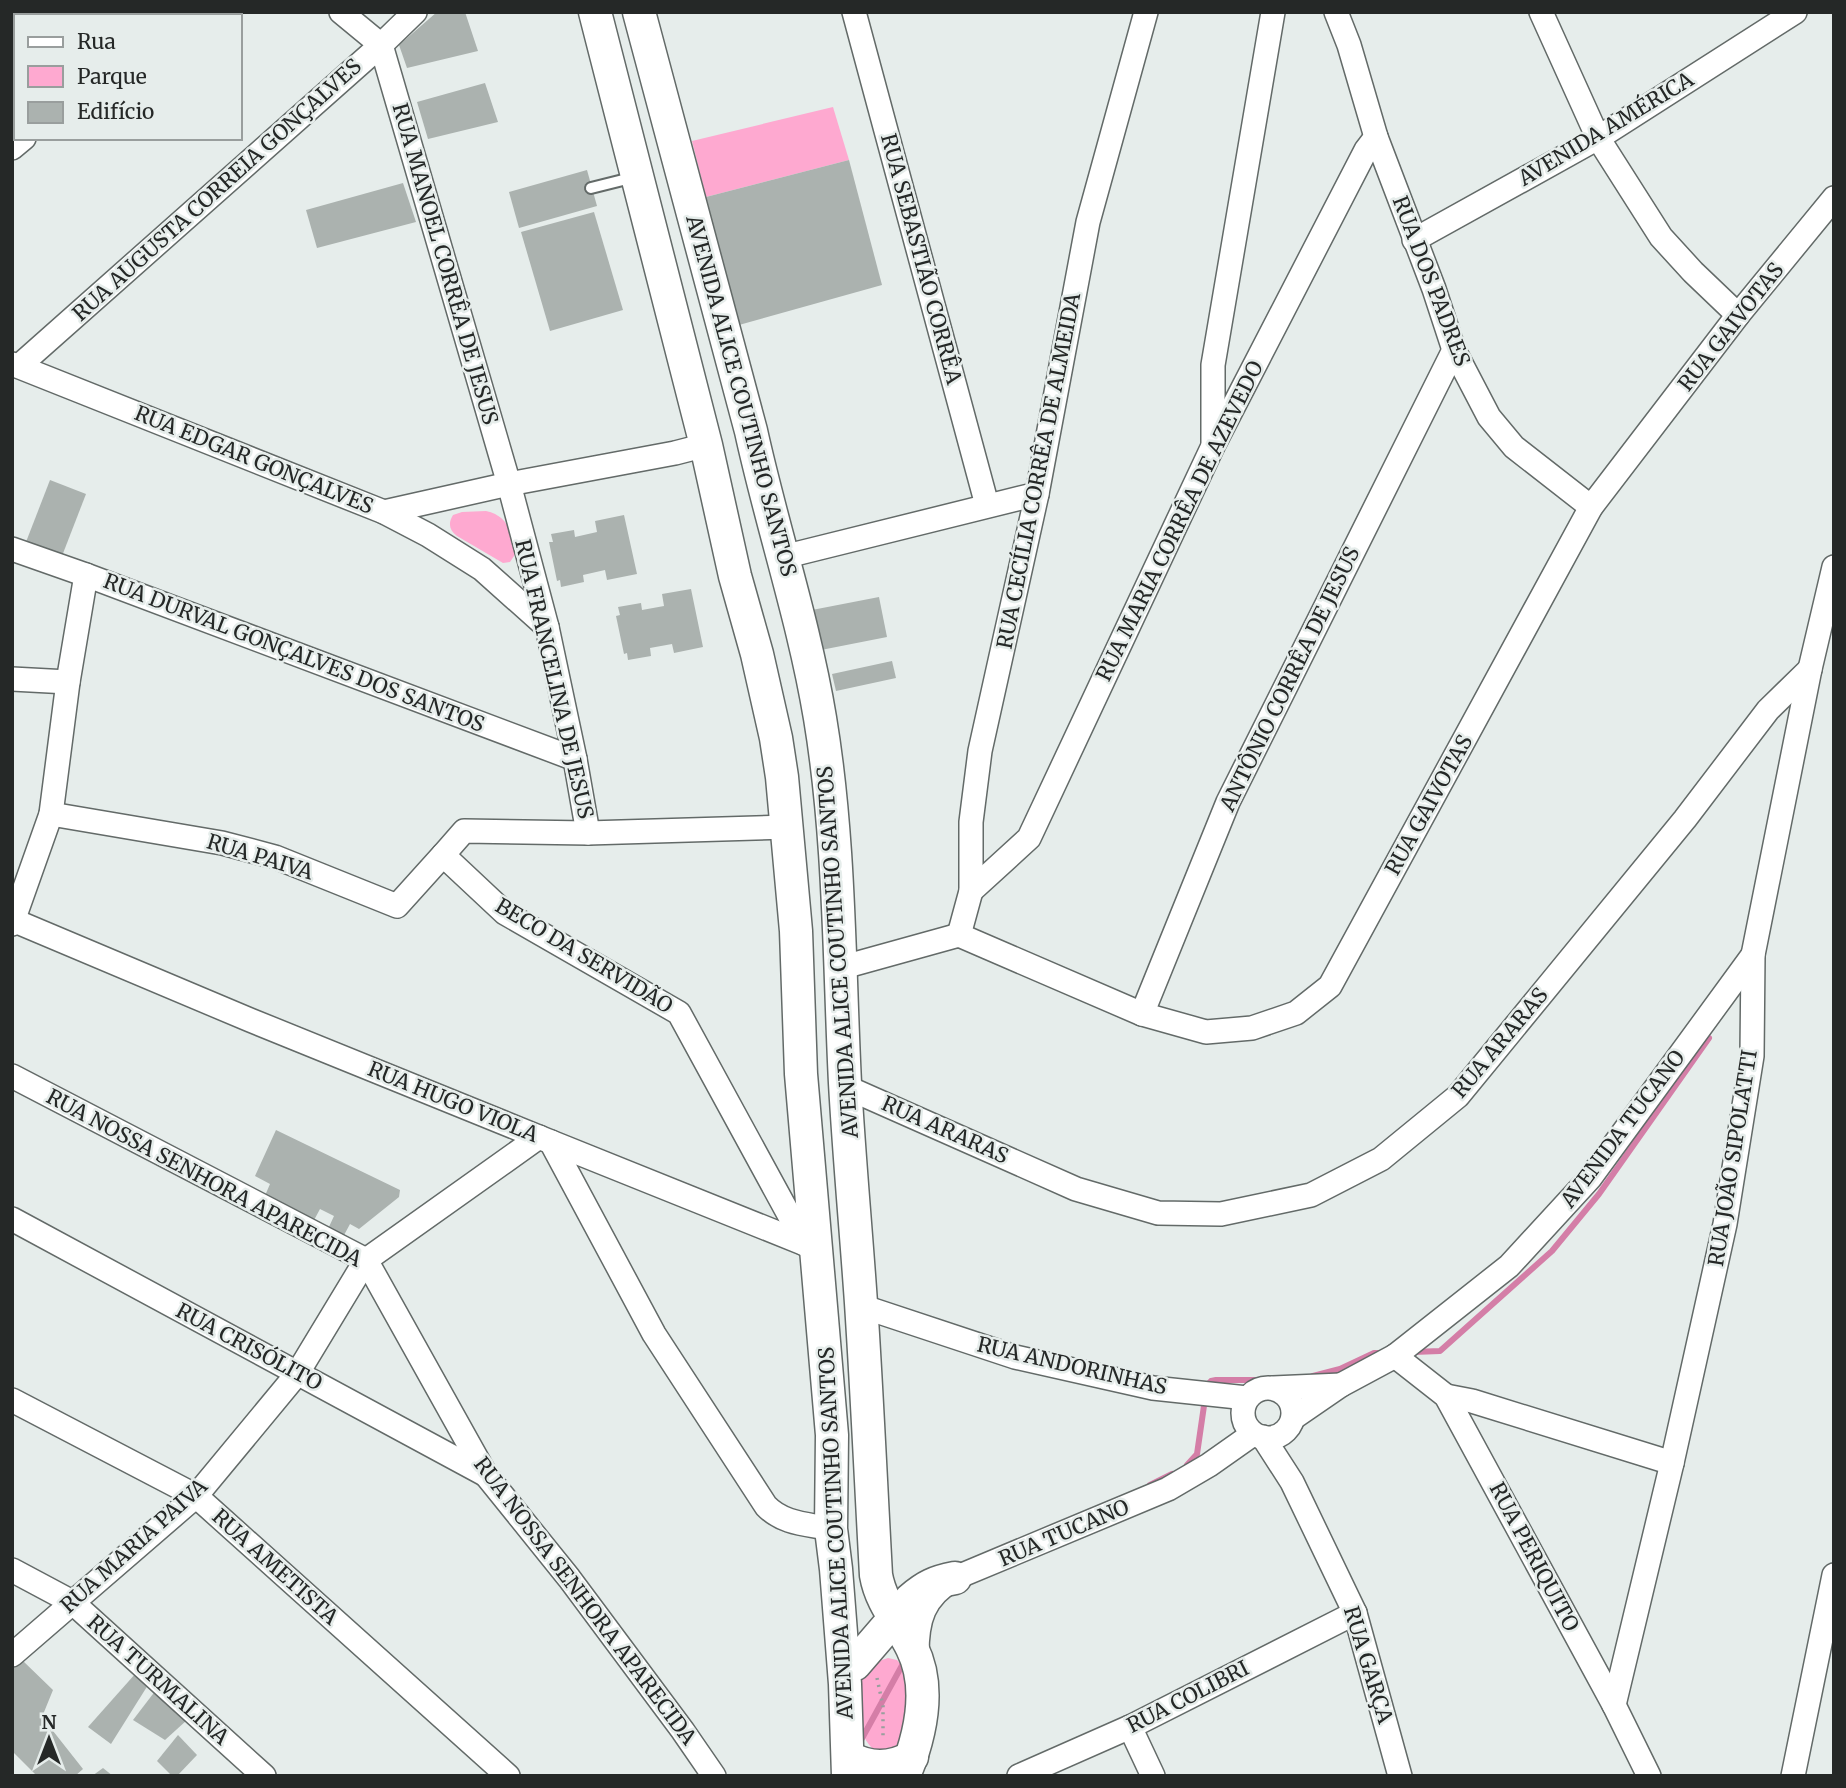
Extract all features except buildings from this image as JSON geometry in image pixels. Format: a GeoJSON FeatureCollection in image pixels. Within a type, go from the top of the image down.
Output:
{"type":"FeatureCollection","features":[{"type":"Feature","properties":{"kind":"main road","name":"AVENIDA ALICE COUTINHO SANTOS"},"geometry":{"type":"LineString","coordinates":[[595,12],[706,444],[735,576],[757,654],[782,777],[796,931],[811,1246],[832,1435],[831,1529],[836,1569],[856,1664],[842,1769]]}},
{"type":"Feature","properties":{"kind":"main road","name":"AVENIDA ALICE COUTINHO SANTOS"},"geometry":{"type":"LineString","coordinates":[[639,12],[783,557],[809,630],[812,672],[826,755],[835,841],[846,1087],[876,1576],[881,1596],[912,1647],[920,1673],[923,1697],[918,1734],[898,1766]]}},
{"type":"Feature","properties":{"kind":"main road"},"geometry":{"type":"LineString","coordinates":[[876,1576],[898,1587],[919,1588],[942,1582]]}},
{"type":"Feature","properties":{"kind":"main road"},"geometry":{"type":"LineString","coordinates":[[856,1664],[911,1599],[942,1582]]}},
{"type":"Feature","properties":{"kind":"main road"},"geometry":{"type":"LineString","coordinates":[[856,1664],[883,1651],[901,1651],[917,1661]]}},
{"type":"Feature","properties":{"kind":"main road"},"geometry":{"type":"LineString","coordinates":[[842,1769],[864,1764],[898,1766]]}},
{"type":"Feature","properties":{"kind":"street"},"geometry":{"type":"LineString","coordinates":[[341,12],[381,45]]}},
{"type":"Feature","properties":{"kind":"street","name":"RUA AUGUSTA CORREIA GONÇALVES"},"geometry":{"type":"LineString","coordinates":[[15,365],[381,45],[415,12]]}},
{"type":"Feature","properties":{"kind":"street","name":"RUA SEBASTIÃO CORRÊA"},"geometry":{"type":"LineString","coordinates":[[854,12],[987,505]]}},
{"type":"Feature","properties":{"kind":"street","name":"RUA CECÍLIA CORRÊA DE ALMEIDA"},"geometry":{"type":"LineString","coordinates":[[959,935],[971,891],[971,822],[980,751],[1037,494],[1088,222],[1146,12]]}},
{"type":"Feature","properties":{"kind":"street"},"geometry":{"type":"LineString","coordinates":[[1213,446],[1213,365],[1273,12]]}},
{"type":"Feature","properties":{"kind":"street","name":"RUA DOS PADRES"},"geometry":{"type":"LineString","coordinates":[[1336,12],[1349,45],[1376,137],[1434,289],[1454,350],[1489,417],[1514,447],[1591,507]]}},
{"type":"Feature","properties":{"kind":"street"},"geometry":{"type":"LineString","coordinates":[[1541,12],[1598,138],[1661,237],[1738,315]]}},
{"type":"Feature","properties":{"kind":"street","name":"AVENIDA AMÉRICA"},"geometry":{"type":"LineString","coordinates":[[1414,240],[1598,138],[1795,12]]}},
{"type":"Feature","properties":{"kind":"street","name":"RUA MANOEL CORRÊA DE JESUS"},"geometry":{"type":"LineString","coordinates":[[381,45],[509,484]]}},
{"type":"Feature","properties":{"kind":"street","name":"RUA MARIA CORRÊA DE AZEVEDO"},"geometry":{"type":"LineString","coordinates":[[971,891],[1029,838],[1213,446],[1366,150],[1376,137]]}},
{"type":"Feature","properties":{"kind":"street","name":"RUA GAIVOTAS"},"geometry":{"type":"LineString","coordinates":[[959,935],[1142,1014],[1206,1032],[1252,1028],[1296,1013],[1330,986],[1591,507],[1738,315],[1834,198]]}},
{"type":"Feature","properties":{"kind":"street","name":"ANTÔNIO CORRÊA DE JESUS"},"geometry":{"type":"LineString","coordinates":[[1142,1014],[1228,802],[1454,350]]}},
{"type":"Feature","properties":{"kind":"street","name":"RUA EDGAR GONÇALVES"},"geometry":{"type":"LineString","coordinates":[[15,365],[384,512],[509,484],[675,453],[706,444]]}},
{"type":"Feature","properties":{"kind":"street","name":"RUA FRANCELINA DE JESUS"},"geometry":{"type":"LineString","coordinates":[[509,484],[547,626],[588,834]]}},
{"type":"Feature","properties":{"kind":"street"},"geometry":{"type":"LineString","coordinates":[[783,557],[1037,494]]}},
{"type":"Feature","properties":{"kind":"street"},"geometry":{"type":"LineString","coordinates":[[384,512],[428,535],[482,569],[547,626]]}},
{"type":"Feature","properties":{"kind":"street","name":"RUA DURVAL GONÇALVES DOS SANTOS"},"geometry":{"type":"LineString","coordinates":[[12,549],[575,759]]}},
{"type":"Feature","properties":{"kind":"street","name":"RUA JOÃO SIPOLATTI"},"geometry":{"type":"LineString","coordinates":[[1614,1705],[1725,1224],[1752,1056],[1753,955],[1810,669],[1834,566]]}},
{"type":"Feature","properties":{"kind":"street"},"geometry":{"type":"LineString","coordinates":[[13,923],[51,814],[68,682],[86,575]]}},
{"type":"Feature","properties":{"kind":"street","name":"RUA ARARAS"},"geometry":{"type":"LineString","coordinates":[[846,1087],[1076,1189],[1158,1213],[1221,1214],[1311,1195],[1381,1160],[1458,1096],[1685,819],[1768,710],[1810,669]]}},
{"type":"Feature","properties":{"kind":"street"},"geometry":{"type":"LineString","coordinates":[[12,679],[68,682]]}},
{"type":"Feature","properties":{"kind":"street","name":"RUA PAIVA"},"geometry":{"type":"LineString","coordinates":[[51,814],[235,846],[275,857],[397,906],[443,855]]}},
{"type":"Feature","properties":{"kind":"street"},"geometry":{"type":"LineString","coordinates":[[443,855],[464,831],[588,834],[788,827]]}},
{"type":"Feature","properties":{"kind":"street","name":"BECO DA SERVIDÃO"},"geometry":{"type":"LineString","coordinates":[[443,855],[505,913],[679,1013],[811,1246]]}},
{"type":"Feature","properties":{"kind":"street","name":"RUA HUGO VIOLA"},"geometry":{"type":"LineString","coordinates":[[13,923],[545,1140],[654,1334],[766,1506],[776,1516],[789,1521],[831,1529]]}},
{"type":"Feature","properties":{"kind":"street"},"geometry":{"type":"LineString","coordinates":[[840,968],[959,935]]}},
{"type":"Feature","properties":{"kind":"street","name":"AVENIDA TUCANO"},"geometry":{"type":"LineString","coordinates":[[1291,1422],[1341,1385],[1395,1356],[1509,1266],[1590,1178],[1753,955]]}},
{"type":"Feature","properties":{"kind":"street","name":"RUA NOSSA SENHORA APARECIDA"},"geometry":{"type":"LineString","coordinates":[[12,1076],[366,1260],[486,1475],[569,1577],[714,1776]]}},
{"type":"Feature","properties":{"kind":"street"},"geometry":{"type":"LineString","coordinates":[[545,1140],[811,1246]]}},
{"type":"Feature","properties":{"kind":"street","name":"RUA MARIA PAIVA"},"geometry":{"type":"LineString","coordinates":[[12,1655],[196,1496],[298,1374],[366,1260],[545,1140]]}},
{"type":"Feature","properties":{"kind":"street","name":"RUA CRISÓLITO"},"geometry":{"type":"LineString","coordinates":[[12,1219],[486,1475]]}},
{"type":"Feature","properties":{"kind":"street","name":"RUA ANDORINHAS"},"geometry":{"type":"LineString","coordinates":[[861,1306],[1015,1357],[1153,1388],[1247,1398]]}},
{"type":"Feature","properties":{"kind":"street","name":"RUA PERIQUITO"},"geometry":{"type":"LineString","coordinates":[[1395,1356],[1446,1395],[1614,1705],[1649,1776]]}},
{"type":"Feature","properties":{"kind":"street","name":"AVENIDA TUCANO"},"geometry":{"type":"LineString","coordinates":[[1273,1388],[1341,1385]]}},
{"type":"Feature","properties":{"kind":"street"},"geometry":{"type":"LineString","coordinates":[[1273,1388],[1289,1399],[1293,1408],[1291,1422],[1282,1434],[1273,1437],[1258,1435],[1247,1426],[1243,1418],[1243,1408],[1254,1391],[1273,1388]]}},
{"type":"Feature","properties":{"kind":"street"},"geometry":{"type":"LineString","coordinates":[[1446,1395],[1672,1463]]}},
{"type":"Feature","properties":{"kind":"street","name":"RUA AMETISTA"},"geometry":{"type":"LineString","coordinates":[[12,1400],[196,1496],[508,1776]]}},
{"type":"Feature","properties":{"kind":"street","name":"RUA GARÇA"},"geometry":{"type":"LineString","coordinates":[[1291,1422],[1292,1482]]}},
{"type":"Feature","properties":{"kind":"street","name":"RUA GARÇA"},"geometry":{"type":"LineString","coordinates":[[1258,1435],[1292,1482],[1355,1613],[1400,1776]]}},
{"type":"Feature","properties":{"kind":"street","name":"RUA TUCANO"},"geometry":{"type":"LineString","coordinates":[[917,1661],[918,1626],[922,1612],[942,1582],[1168,1489],[1258,1435]]}},
{"type":"Feature","properties":{"kind":"street","name":"RUA TURMALINA"},"geometry":{"type":"LineString","coordinates":[[12,1570],[72,1602],[264,1776]]}},
{"type":"Feature","properties":{"kind":"street"},"geometry":{"type":"LineString","coordinates":[[1793,1776],[1834,1575]]}},
{"type":"Feature","properties":{"kind":"street","name":"RUA COLIBRI"},"geometry":{"type":"LineString","coordinates":[[1019,1776],[1130,1727],[1355,1613]]}},
{"type":"Feature","properties":{"kind":"street"},"geometry":{"type":"LineString","coordinates":[[1130,1727],[1153,1776]]}},
{"type":"Feature","properties":{"kind":"lane"},"geometry":{"type":"LineString","coordinates":[[592,188],[638,177]]}},
{"type":"Feature","properties":{"kind":"path"},"geometry":{"type":"LineString","coordinates":[[856,1664],[880,1687],[884,1727],[898,1766]]}},
{"type":"Feature","properties":{"kind":"green space"},"geometry":{"type":"Polygon","coordinates":[[[833,107],[849,160],[706,197],[692,141],[833,107]]]}},
{"type":"Feature","properties":{"kind":"green space"},"geometry":{"type":"Polygon","coordinates":[[[486,511],[500,517],[508,526],[516,553],[510,562],[503,563],[457,536],[451,529],[453,515],[486,511]]]}},
{"type":"Feature","properties":{"kind":"green space"},"geometry":{"type":"Polygon","coordinates":[[[888,1658],[897,1660],[905,1669],[912,1695],[897,1750],[877,1752],[869,1745],[861,1727],[859,1674],[873,1663],[888,1658]]]}},
{"type":"Feature","properties":{"kind":"waterway"},"geometry":{"type":"LineString","coordinates":[[1413,1352],[1440,1351],[1552,1251],[1599,1194],[1709,1038]]}},
{"type":"Feature","properties":{"kind":"waterway"},"geometry":{"type":"LineString","coordinates":[[1313,1376],[1340,1369],[1374,1353],[1385,1353]]}},
{"type":"Feature","properties":{"kind":"waterway"},"geometry":{"type":"LineString","coordinates":[[1187,1465],[1197,1454],[1207,1385],[1216,1380],[1271,1380]]}},
{"type":"Feature","properties":{"kind":"waterway"},"geometry":{"type":"LineString","coordinates":[[1150,1485],[1172,1474]]}},
{"type":"Feature","properties":{"kind":"waterway"},"geometry":{"type":"LineString","coordinates":[[860,1742],[905,1660]]}}]}
